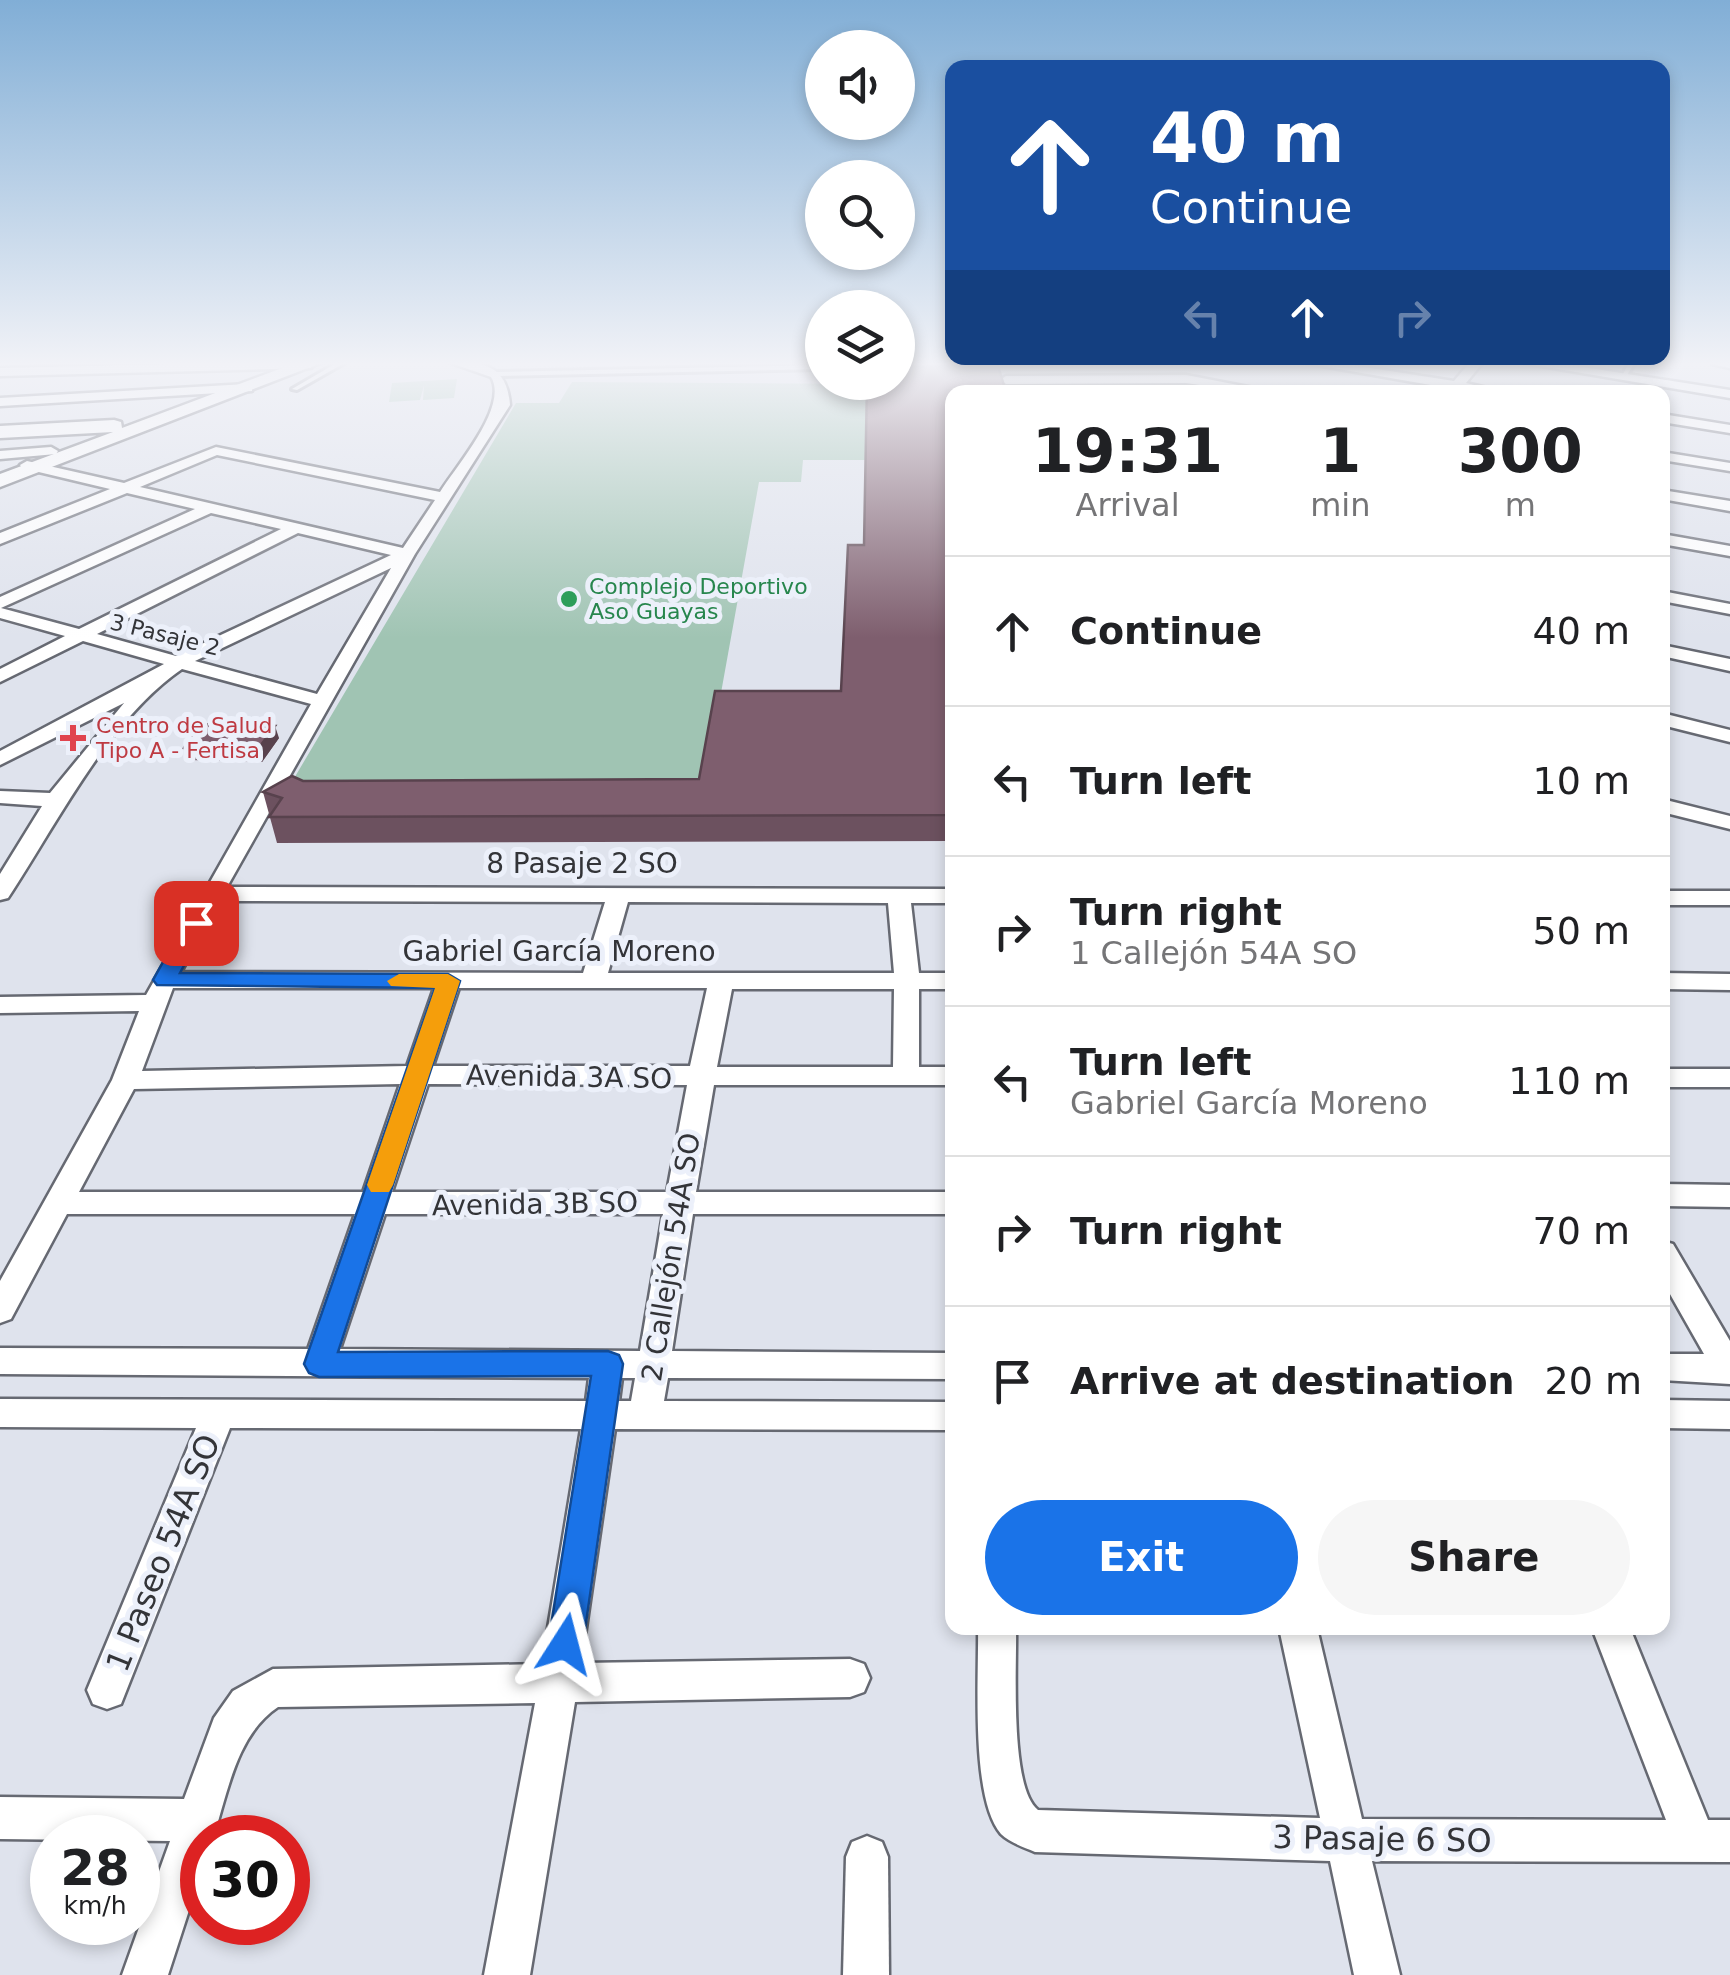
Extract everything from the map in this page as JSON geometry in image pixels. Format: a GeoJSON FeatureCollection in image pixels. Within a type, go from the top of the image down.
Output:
{"type":"FeatureCollection","features":[{"type":"Feature","properties":{"kind":"street"},"geometry":{"type":"LineString","coordinates":[[0,478],[65,453]]}},
{"type":"Feature","properties":{"kind":"street"},"geometry":{"type":"LineString","coordinates":[[0,539],[211,453]]}},
{"type":"Feature","properties":{"kind":"street"},"geometry":{"type":"LineString","coordinates":[[227,453],[444,497]]}},
{"type":"Feature","properties":{"kind":"street"},"geometry":{"type":"LineString","coordinates":[[0,1310],[125,1080],[160,992],[212,894],[406,554],[472,453]]}},
{"type":"Feature","properties":{"kind":"street"},"geometry":{"type":"LineString","coordinates":[[1670,457],[1730,467]]}},
{"type":"Feature","properties":{"kind":"street"},"geometry":{"type":"LineString","coordinates":[[31,466],[406,554]]}},
{"type":"Feature","properties":{"kind":"street"},"geometry":{"type":"LineString","coordinates":[[1670,495],[1730,506]]}},
{"type":"Feature","properties":{"kind":"street"},"geometry":{"type":"LineString","coordinates":[[0,603],[209,508]]}},
{"type":"Feature","properties":{"kind":"street"},"geometry":{"type":"LineString","coordinates":[[0,676],[296,528]]}},
{"type":"Feature","properties":{"kind":"street"},"geometry":{"type":"LineString","coordinates":[[1670,541],[1730,552]]}},
{"type":"Feature","properties":{"kind":"street"},"geometry":{"type":"LineString","coordinates":[[0,759],[152,680],[182,660],[406,554]]}},
{"type":"Feature","properties":{"kind":"street"},"geometry":{"type":"LineString","coordinates":[[1670,598],[1730,609]]}},
{"type":"Feature","properties":{"kind":"street","name":"3 Pasaje 2"},"geometry":{"type":"LineString","coordinates":[[0,613],[320,700]]}},
{"type":"Feature","properties":{"kind":"street"},"geometry":{"type":"LineString","coordinates":[[1670,652],[1730,664]]}},
{"type":"Feature","properties":{"kind":"street"},"geometry":{"type":"LineString","coordinates":[[0,892],[56,800],[152,680]]}},
{"type":"Feature","properties":{"kind":"street"},"geometry":{"type":"LineString","coordinates":[[1670,721],[1730,736]]}},
{"type":"Feature","properties":{"kind":"street"},"geometry":{"type":"LineString","coordinates":[[0,796],[56,800]]}},
{"type":"Feature","properties":{"kind":"street"},"geometry":{"type":"LineString","coordinates":[[1670,807],[1730,823]]}},
{"type":"Feature","properties":{"kind":"street"},"geometry":{"type":"LineString","coordinates":[[593,982],[619,893]]}},
{"type":"Feature","properties":{"kind":"street","name":"8 Pasaje 2 SO"},"geometry":{"type":"LineString","coordinates":[[212,894],[945,896]]}},
{"type":"Feature","properties":{"kind":"street"},"geometry":{"type":"LineString","coordinates":[[899,896],[908,981],[906,1076]]}},
{"type":"Feature","properties":{"kind":"street"},"geometry":{"type":"LineString","coordinates":[[1670,898],[1730,898]]}},
{"type":"Feature","properties":{"kind":"street"},"geometry":{"type":"LineString","coordinates":[[319,1364],[420,1074],[448,981]]}},
{"type":"Feature","properties":{"kind":"street","name":"Gabriel García Moreno"},"geometry":{"type":"LineString","coordinates":[[0,1005],[160,992],[448,981],[945,981]]}},
{"type":"Feature","properties":{"kind":"street","name":"2 Callejón 54A SO"},"geometry":{"type":"LineString","coordinates":[[645,1415],[683,1202],[700,1078],[721,982]]}},
{"type":"Feature","properties":{"kind":"street"},"geometry":{"type":"LineString","coordinates":[[1670,982],[1730,982]]}},
{"type":"Feature","properties":{"kind":"street","name":"Avenida 3A SO"},"geometry":{"type":"LineString","coordinates":[[125,1080],[420,1074],[945,1076]]}},
{"type":"Feature","properties":{"kind":"street"},"geometry":{"type":"LineString","coordinates":[[1670,1078],[1730,1078]]}},
{"type":"Feature","properties":{"kind":"street"},"geometry":{"type":"LineString","coordinates":[[1670,1195],[1730,1196]]}},
{"type":"Feature","properties":{"kind":"street","name":"Avenida 3B SO"},"geometry":{"type":"LineString","coordinates":[[58,1204],[945,1202]]}},
{"type":"Feature","properties":{"kind":"street"},"geometry":{"type":"LineString","coordinates":[[1670,1266],[1730,1368]]}},
{"type":"Feature","properties":{"kind":"street"},"geometry":{"type":"LineString","coordinates":[[0,1361],[945,1366]]}},
{"type":"Feature","properties":{"kind":"street"},"geometry":{"type":"LineString","coordinates":[[507,1975],[560,1681],[608,1364]]}},
{"type":"Feature","properties":{"kind":"street"},"geometry":{"type":"LineString","coordinates":[[1670,1367],[1730,1368]]}},
{"type":"Feature","properties":{"kind":"street"},"geometry":{"type":"LineString","coordinates":[[0,1413],[945,1416]]}},
{"type":"Feature","properties":{"kind":"street"},"geometry":{"type":"LineString","coordinates":[[1670,1414],[1730,1415]]}},
{"type":"Feature","properties":{"kind":"street","name":"1 Paseo 54A SO"},"geometry":{"type":"LineString","coordinates":[[108,1690],[218,1416]]}},
{"type":"Feature","properties":{"kind":"street","name":"3 Pasaje 6 SO"},"geometry":{"type":"LineString","coordinates":[[997,1635],[1010,1809],[1023,1825],[1035,1831],[1345,1840],[1712,1841]]}},
{"type":"Feature","properties":{"kind":"street"},"geometry":{"type":"LineString","coordinates":[[1300,1635],[1377,1975]]}},
{"type":"Feature","properties":{"kind":"street"},"geometry":{"type":"LineString","coordinates":[[1614,1635],[1712,1841]]}},
{"type":"Feature","properties":{"kind":"street"},"geometry":{"type":"LineString","coordinates":[[200,1815],[228,1732],[247,1705],[272,1688],[850,1678]]}},
{"type":"Feature","properties":{"kind":"street"},"geometry":{"type":"LineString","coordinates":[[0,1818],[180,1820]]}},
{"type":"Feature","properties":{"kind":"street"},"geometry":{"type":"LineString","coordinates":[[866,1975],[867,1857]]}},
{"type":"Feature","properties":{"kind":"street"},"geometry":{"type":"LineString","coordinates":[[145,1975],[180,1873]]}},
{"type":"Feature","properties":{"kind":"green space","name":"Complejo Deportivo Aso Guayas"},"geometry":{"type":"Polygon","coordinates":[[[486,453],[865,453],[865,460],[803,460],[801,482],[759,482],[701,804],[283,797],[486,453]]]}},
{"type":"Feature","properties":{"kind":"building"},"geometry":{"type":"Polygon","coordinates":[[[866,453],[945,453],[945,815],[269,817],[282,798],[263,792],[292,776],[303,781],[699,779],[715,691],[841,691],[848,545],[864,545],[866,453]]]}},
{"type":"Feature","properties":{"kind":"building"},"geometry":{"type":"Polygon","coordinates":[[[197,724],[275,726],[258,749],[184,748],[197,724]]]}},
{"type":"Feature","properties":{"kind":"slow traffic"},"geometry":{"type":"LineString","coordinates":[[380,1185],[448,981],[399,981]]}},
{"type":"Feature","properties":{"kind":"place","name":"Complejo Deportivo Aso Guayas"},"geometry":{"type":"Point","coordinates":[569,599]}},
{"type":"Feature","properties":{"kind":"place","name":"Centro de Salud Tipo A - Fertisa"},"geometry":{"type":"Point","coordinates":[73,738]}},
{"type":"Feature","properties":{"kind":"route"},"geometry":{"type":"LineString","coordinates":[[196,923],[164,980],[448,981],[420,1074],[319,1364],[608,1364],[565,1644]]}}]}
